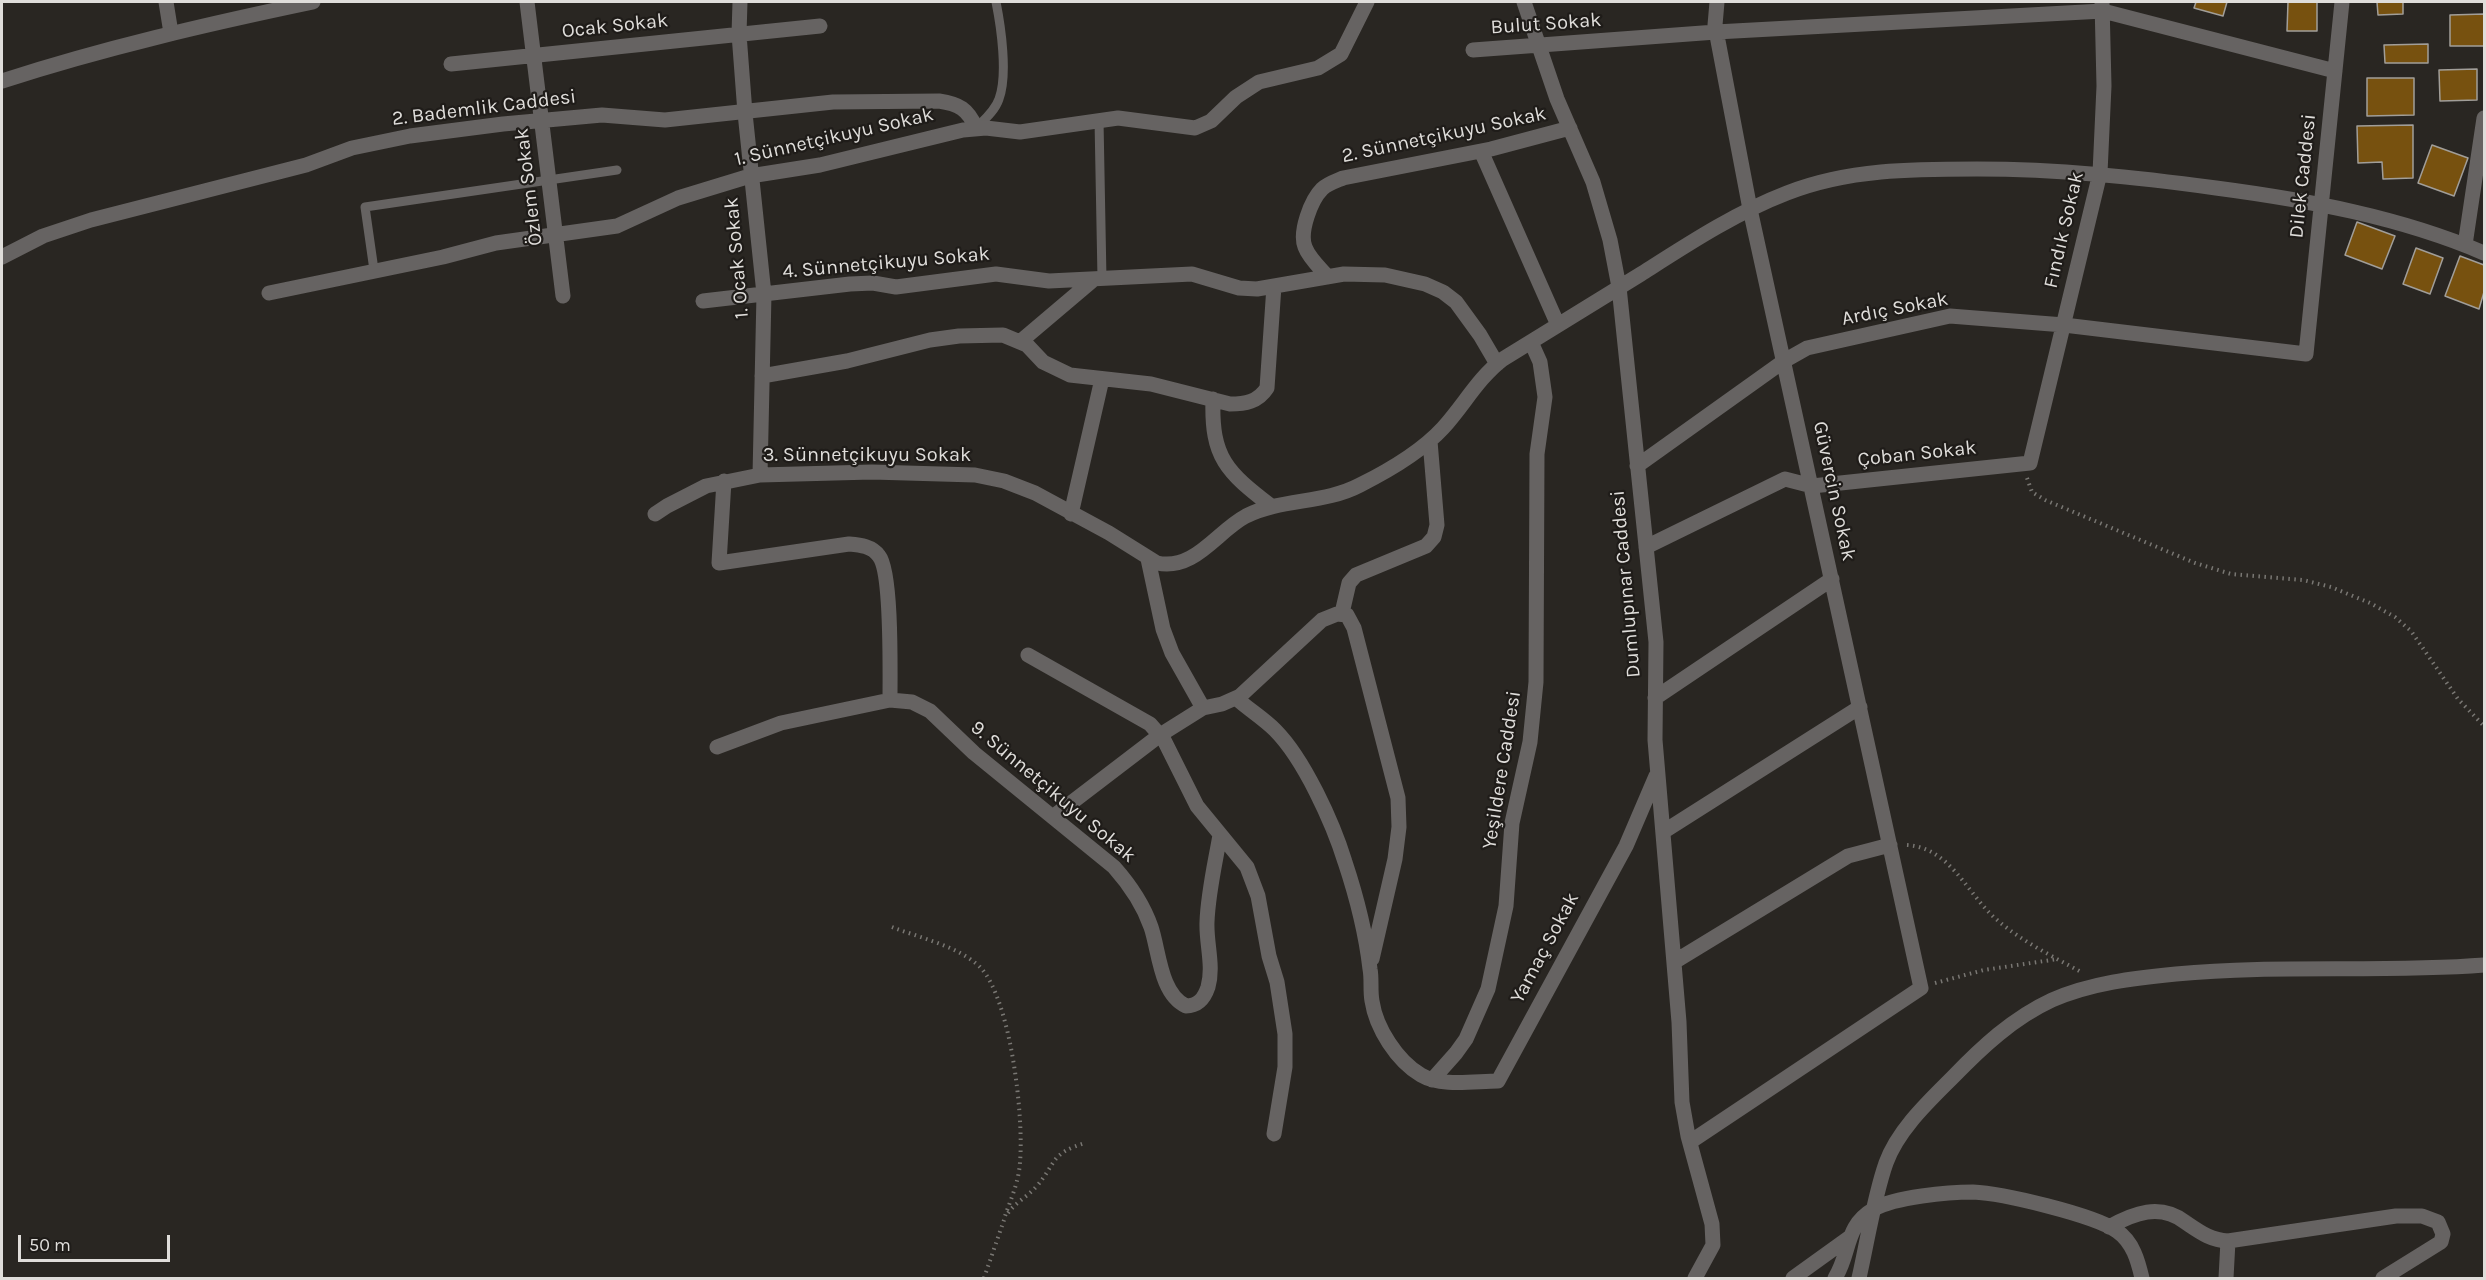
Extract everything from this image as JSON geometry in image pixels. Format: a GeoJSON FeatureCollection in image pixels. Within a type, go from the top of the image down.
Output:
{"type":"FeatureCollection","features":[{"type":"Feature","properties":{"kind":"street"},"geometry":{"type":"LineString","coordinates":[[166,2],[171,33]]}},
{"type":"Feature","properties":{"kind":"street"},"geometry":{"type":"LineString","coordinates":[[2,81],[86,55],[171,33],[313,2]]}},
{"type":"Feature","properties":{"kind":"street","name":"Özlem Sokak"},"geometry":{"type":"LineString","coordinates":[[527,2],[563,296]]}},
{"type":"Feature","properties":{"kind":"street","name":"1. Ocak Sokak"},"geometry":{"type":"LineString","coordinates":[[740,2],[739,34],[750,176],[764,294],[760,475]]}},
{"type":"Feature","properties":{"kind":"street","name":"1. Sünnetçikuyu Sokak"},"geometry":{"type":"LineString","coordinates":[[269,293],[443,257],[496,243],[617,226],[678,198],[750,176],[820,165],[976,128],[1014,133],[1099,120],[1132,119],[1184,128],[1203,125],[1236,97],[1259,82],[1318,68],[1341,54],[1367,2]]}},
{"type":"Feature","properties":{"kind":"street","name":"Dumlupınar Caddesi"},"geometry":{"type":"LineString","coordinates":[[1524,2],[1570,129],[1593,182],[1610,240],[1619,287],[1656,642],[1655,698],[1658,774],[1674,962],[1682,1102],[1690,1142],[1710,1211],[1713,1236],[1709,1255],[1695,1278]]}},
{"type":"Feature","properties":{"kind":"street","name":"Güvercin Sokak"},"geometry":{"type":"LineString","coordinates":[[1717,2],[1716,32],[1750,209],[1921,988]]}},
{"type":"Feature","properties":{"kind":"street","name":"Dilek Caddesi"},"geometry":{"type":"LineString","coordinates":[[2306,354],[2342,2]]}},
{"type":"Feature","properties":{"kind":"street","name":"Bulut Sokak"},"geometry":{"type":"LineString","coordinates":[[1473,50],[2103,6],[2335,70]]}},
{"type":"Feature","properties":{"kind":"street","name":"Fındık Sokak"},"geometry":{"type":"LineString","coordinates":[[2030,463],[2100,173],[2103,6]]}},
{"type":"Feature","properties":{"kind":"street","name":"Ocak Sokak"},"geometry":{"type":"LineString","coordinates":[[451,64],[820,26]]}},
{"type":"Feature","properties":{"kind":"street","name":"2. Bademlik Caddesi"},"geometry":{"type":"LineString","coordinates":[[2,257],[43,236],[72,226],[306,165],[352,148],[410,136],[619,115],[665,120],[833,102],[939,101],[961,106],[968,112],[976,128]]}},
{"type":"Feature","properties":{"kind":"street"},"geometry":{"type":"LineString","coordinates":[[2465,244],[2484,118]]}},
{"type":"Feature","properties":{"kind":"street","name":"2. Sünnetçikuyu Sokak"},"geometry":{"type":"LineString","coordinates":[[1328,277],[1308,253],[1303,238],[1304,225],[1317,195],[1323,188],[1343,178],[1481,151],[1570,129]]}},
{"type":"Feature","properties":{"kind":"street"},"geometry":{"type":"LineString","coordinates":[[1481,151],[1558,325]]}},
{"type":"Feature","properties":{"kind":"street","name":"3. Sünnetçikuyu Sokak"},"geometry":{"type":"LineString","coordinates":[[655,514],[691,492],[724,481],[760,475],[872,472],[975,475],[1018,486],[1048,500],[1109,533],[1148,559],[1165,565],[1185,562],[1244,518],[1271,506],[1313,501],[1343,493],[1380,474],[1430,441],[1452,417],[1480,380],[1497,364],[1531,342],[1697,238],[1750,209],[1807,186],[1846,176],[1882,171],[2018,169],[2100,173],[2243,191],[2321,205],[2417,228],[2484,252]]}},
{"type":"Feature","properties":{"kind":"street","name":"4. Sünnetçikuyu Sokak"},"geometry":{"type":"LineString","coordinates":[[703,301],[850,284],[873,283],[896,287],[986,274],[1049,281],[1192,274],[1239,288],[1257,290],[1353,274],[1385,275],[1405,278],[1443,292],[1456,302],[1497,364]]}},
{"type":"Feature","properties":{"kind":"street"},"geometry":{"type":"LineString","coordinates":[[1021,341],[1097,280]]}},
{"type":"Feature","properties":{"kind":"street"},"geometry":{"type":"LineString","coordinates":[[762,376],[847,361],[940,339],[1003,335],[1021,341],[1043,362],[1057,370],[1076,376],[1151,384],[1230,404],[1242,404],[1254,400],[1267,388],[1274,286]]}},
{"type":"Feature","properties":{"kind":"street","name":"Ardıç Sokak"},"geometry":{"type":"LineString","coordinates":[[1636,466],[1784,361],[1807,348],[1950,316],[2064,325],[2306,354]]}},
{"type":"Feature","properties":{"kind":"street","name":"Yeşildere Caddesi"},"geometry":{"type":"LineString","coordinates":[[1432,1080],[1466,1039],[1490,980],[1506,906],[1512,823],[1530,742],[1536,682],[1537,454],[1545,397],[1540,362],[1531,342]]}},
{"type":"Feature","properties":{"kind":"street"},"geometry":{"type":"LineString","coordinates":[[1071,514],[1102,379]]}},
{"type":"Feature","properties":{"kind":"street"},"geometry":{"type":"LineString","coordinates":[[1213,399],[1213,427],[1220,453],[1238,481],[1271,506]]}},
{"type":"Feature","properties":{"kind":"street"},"geometry":{"type":"LineString","coordinates":[[1342,613],[1349,583],[1356,575],[1426,546],[1434,537],[1437,525],[1430,441]]}},
{"type":"Feature","properties":{"kind":"street","name":"Çoban Sokak"},"geometry":{"type":"LineString","coordinates":[[1646,547],[1785,479],[1812,486],[2030,463]]}},
{"type":"Feature","properties":{"kind":"street"},"geometry":{"type":"LineString","coordinates":[[724,481],[719,563],[849,544],[868,547],[880,556],[886,578],[890,700]]}},
{"type":"Feature","properties":{"kind":"street"},"geometry":{"type":"LineString","coordinates":[[1148,559],[1166,637],[1172,653],[1203,708]]}},
{"type":"Feature","properties":{"kind":"street"},"geometry":{"type":"LineString","coordinates":[[1655,698],[1832,579]]}},
{"type":"Feature","properties":{"kind":"street"},"geometry":{"type":"LineString","coordinates":[[1053,816],[1160,735],[1203,708],[1236,698],[1318,623],[1342,613],[1350,617],[1398,798],[1399,827],[1395,859],[1377,933],[1371,970],[1372,1003],[1382,1029],[1407,1064],[1432,1080]]}},
{"type":"Feature","properties":{"kind":"street"},"geometry":{"type":"LineString","coordinates":[[1028,655],[1139,716],[1160,735],[1197,806],[1247,867],[1253,879],[1281,1007],[1285,1067],[1274,1134]]}},
{"type":"Feature","properties":{"kind":"street"},"geometry":{"type":"LineString","coordinates":[[1236,698],[1287,743],[1318,800],[1339,844],[1348,871],[1371,970]]}},
{"type":"Feature","properties":{"kind":"street","name":"9. Sünnetçikuyu Sokak"},"geometry":{"type":"LineString","coordinates":[[717,747],[781,723],[890,700],[912,702],[930,711],[974,753],[1053,816],[1114,867],[1126,880],[1137,896],[1151,927],[1168,986],[1174,997],[1186,1006],[1194,1006],[1200,1002],[1208,987],[1210,971],[1208,902],[1220,835]]}},
{"type":"Feature","properties":{"kind":"street"},"geometry":{"type":"LineString","coordinates":[[1663,832],[1860,707]]}},
{"type":"Feature","properties":{"kind":"street","name":"Yamaç Sokak"},"geometry":{"type":"LineString","coordinates":[[1432,1080],[1498,1081],[1626,846],[1658,774]]}},
{"type":"Feature","properties":{"kind":"street"},"geometry":{"type":"LineString","coordinates":[[1674,962],[1848,856],[1890,845]]}},
{"type":"Feature","properties":{"kind":"street"},"geometry":{"type":"LineString","coordinates":[[1859,1278],[1886,1164],[1898,1140],[1936,1095],[1980,1050],[2007,1026],[2034,1009],[2072,992],[2103,984],[2201,971],[2484,965]]}},
{"type":"Feature","properties":{"kind":"street"},"geometry":{"type":"LineString","coordinates":[[1690,1142],[1921,988]]}},
{"type":"Feature","properties":{"kind":"street"},"geometry":{"type":"LineString","coordinates":[[1835,1278],[1858,1221],[1875,1208],[1910,1199],[1972,1192],[1999,1195],[2087,1217],[2117,1231],[2130,1243],[2142,1278]]}},
{"type":"Feature","properties":{"kind":"street"},"geometry":{"type":"LineString","coordinates":[[2109,1227],[2136,1214],[2157,1211],[2177,1217],[2202,1235],[2228,1241],[2396,1215],[2422,1216],[2438,1222],[2444,1234],[2441,1242],[2383,1278]]}},
{"type":"Feature","properties":{"kind":"street"},"geometry":{"type":"LineString","coordinates":[[1793,1278],[1850,1237]]}},
{"type":"Feature","properties":{"kind":"street"},"geometry":{"type":"LineString","coordinates":[[2226,1278],[2228,1241]]}},
{"type":"Feature","properties":{"kind":"lane"},"geometry":{"type":"LineString","coordinates":[[976,128],[993,110],[999,100],[1003,84],[996,2]]}},
{"type":"Feature","properties":{"kind":"lane"},"geometry":{"type":"LineString","coordinates":[[1097,280],[1099,120]]}},
{"type":"Feature","properties":{"kind":"lane"},"geometry":{"type":"LineString","coordinates":[[374,270],[365,207],[617,170]]}},
{"type":"Feature","properties":{"kind":"path"},"geometry":{"type":"LineString","coordinates":[[2030,463],[2027,479],[2032,492],[2045,500],[2172,555],[2231,574],[2303,580],[2331,587],[2395,617],[2411,631],[2458,699],[2484,726]]}},
{"type":"Feature","properties":{"kind":"path"},"geometry":{"type":"LineString","coordinates":[[1890,845],[1919,847],[1945,861],[1958,873],[1994,918],[2034,947],[2103,984]]}},
{"type":"Feature","properties":{"kind":"path"},"geometry":{"type":"LineString","coordinates":[[892,927],[955,951],[970,960],[988,977],[1000,1002],[1015,1077],[1022,1137],[1019,1175],[984,1278]]}},
{"type":"Feature","properties":{"kind":"path"},"geometry":{"type":"LineString","coordinates":[[1921,988],[1977,971],[2058,959]]}},
{"type":"Feature","properties":{"kind":"path"},"geometry":{"type":"LineString","coordinates":[[1004,1219],[1015,1203],[1025,1197],[1041,1180],[1056,1157],[1085,1143]]}},
{"type":"Feature","properties":{"kind":"building"},"geometry":{"type":"Polygon","coordinates":[[[2196,2],[2227,2],[2223,16],[2194,8],[2196,2]]]}},
{"type":"Feature","properties":{"kind":"building"},"geometry":{"type":"Polygon","coordinates":[[[2288,2],[2317,2],[2317,31],[2287,31],[2288,2]]]}},
{"type":"Feature","properties":{"kind":"building"},"geometry":{"type":"Polygon","coordinates":[[[2377,2],[2403,2],[2403,14],[2378,15],[2377,2]]]}},
{"type":"Feature","properties":{"kind":"building"},"geometry":{"type":"Polygon","coordinates":[[[2484,14],[2484,46],[2450,46],[2450,15],[2484,14]]]}},
{"type":"Feature","properties":{"kind":"building"},"geometry":{"type":"Polygon","coordinates":[[[2428,44],[2428,63],[2385,63],[2384,45],[2428,44]]]}},
{"type":"Feature","properties":{"kind":"building"},"geometry":{"type":"Polygon","coordinates":[[[2477,69],[2477,100],[2440,101],[2439,70],[2477,69]]]}},
{"type":"Feature","properties":{"kind":"building"},"geometry":{"type":"Polygon","coordinates":[[[2367,78],[2414,78],[2414,115],[2367,116],[2367,78]]]}},
{"type":"Feature","properties":{"kind":"building"},"geometry":{"type":"Polygon","coordinates":[[[2413,125],[2413,178],[2383,179],[2382,162],[2358,163],[2357,126],[2413,125]]]}},
{"type":"Feature","properties":{"kind":"building"},"geometry":{"type":"Polygon","coordinates":[[[2432,145],[2468,158],[2454,196],[2418,183],[2432,145]]]}},
{"type":"Feature","properties":{"kind":"building"},"geometry":{"type":"Polygon","coordinates":[[[2357,222],[2395,236],[2382,269],[2345,255],[2357,222]]]}},
{"type":"Feature","properties":{"kind":"building"},"geometry":{"type":"Polygon","coordinates":[[[2416,248],[2443,258],[2430,294],[2403,284],[2416,248]]]}},
{"type":"Feature","properties":{"kind":"building"},"geometry":{"type":"Polygon","coordinates":[[[2460,256],[2484,265],[2484,292],[2479,309],[2445,296],[2460,256]]]}}]}
